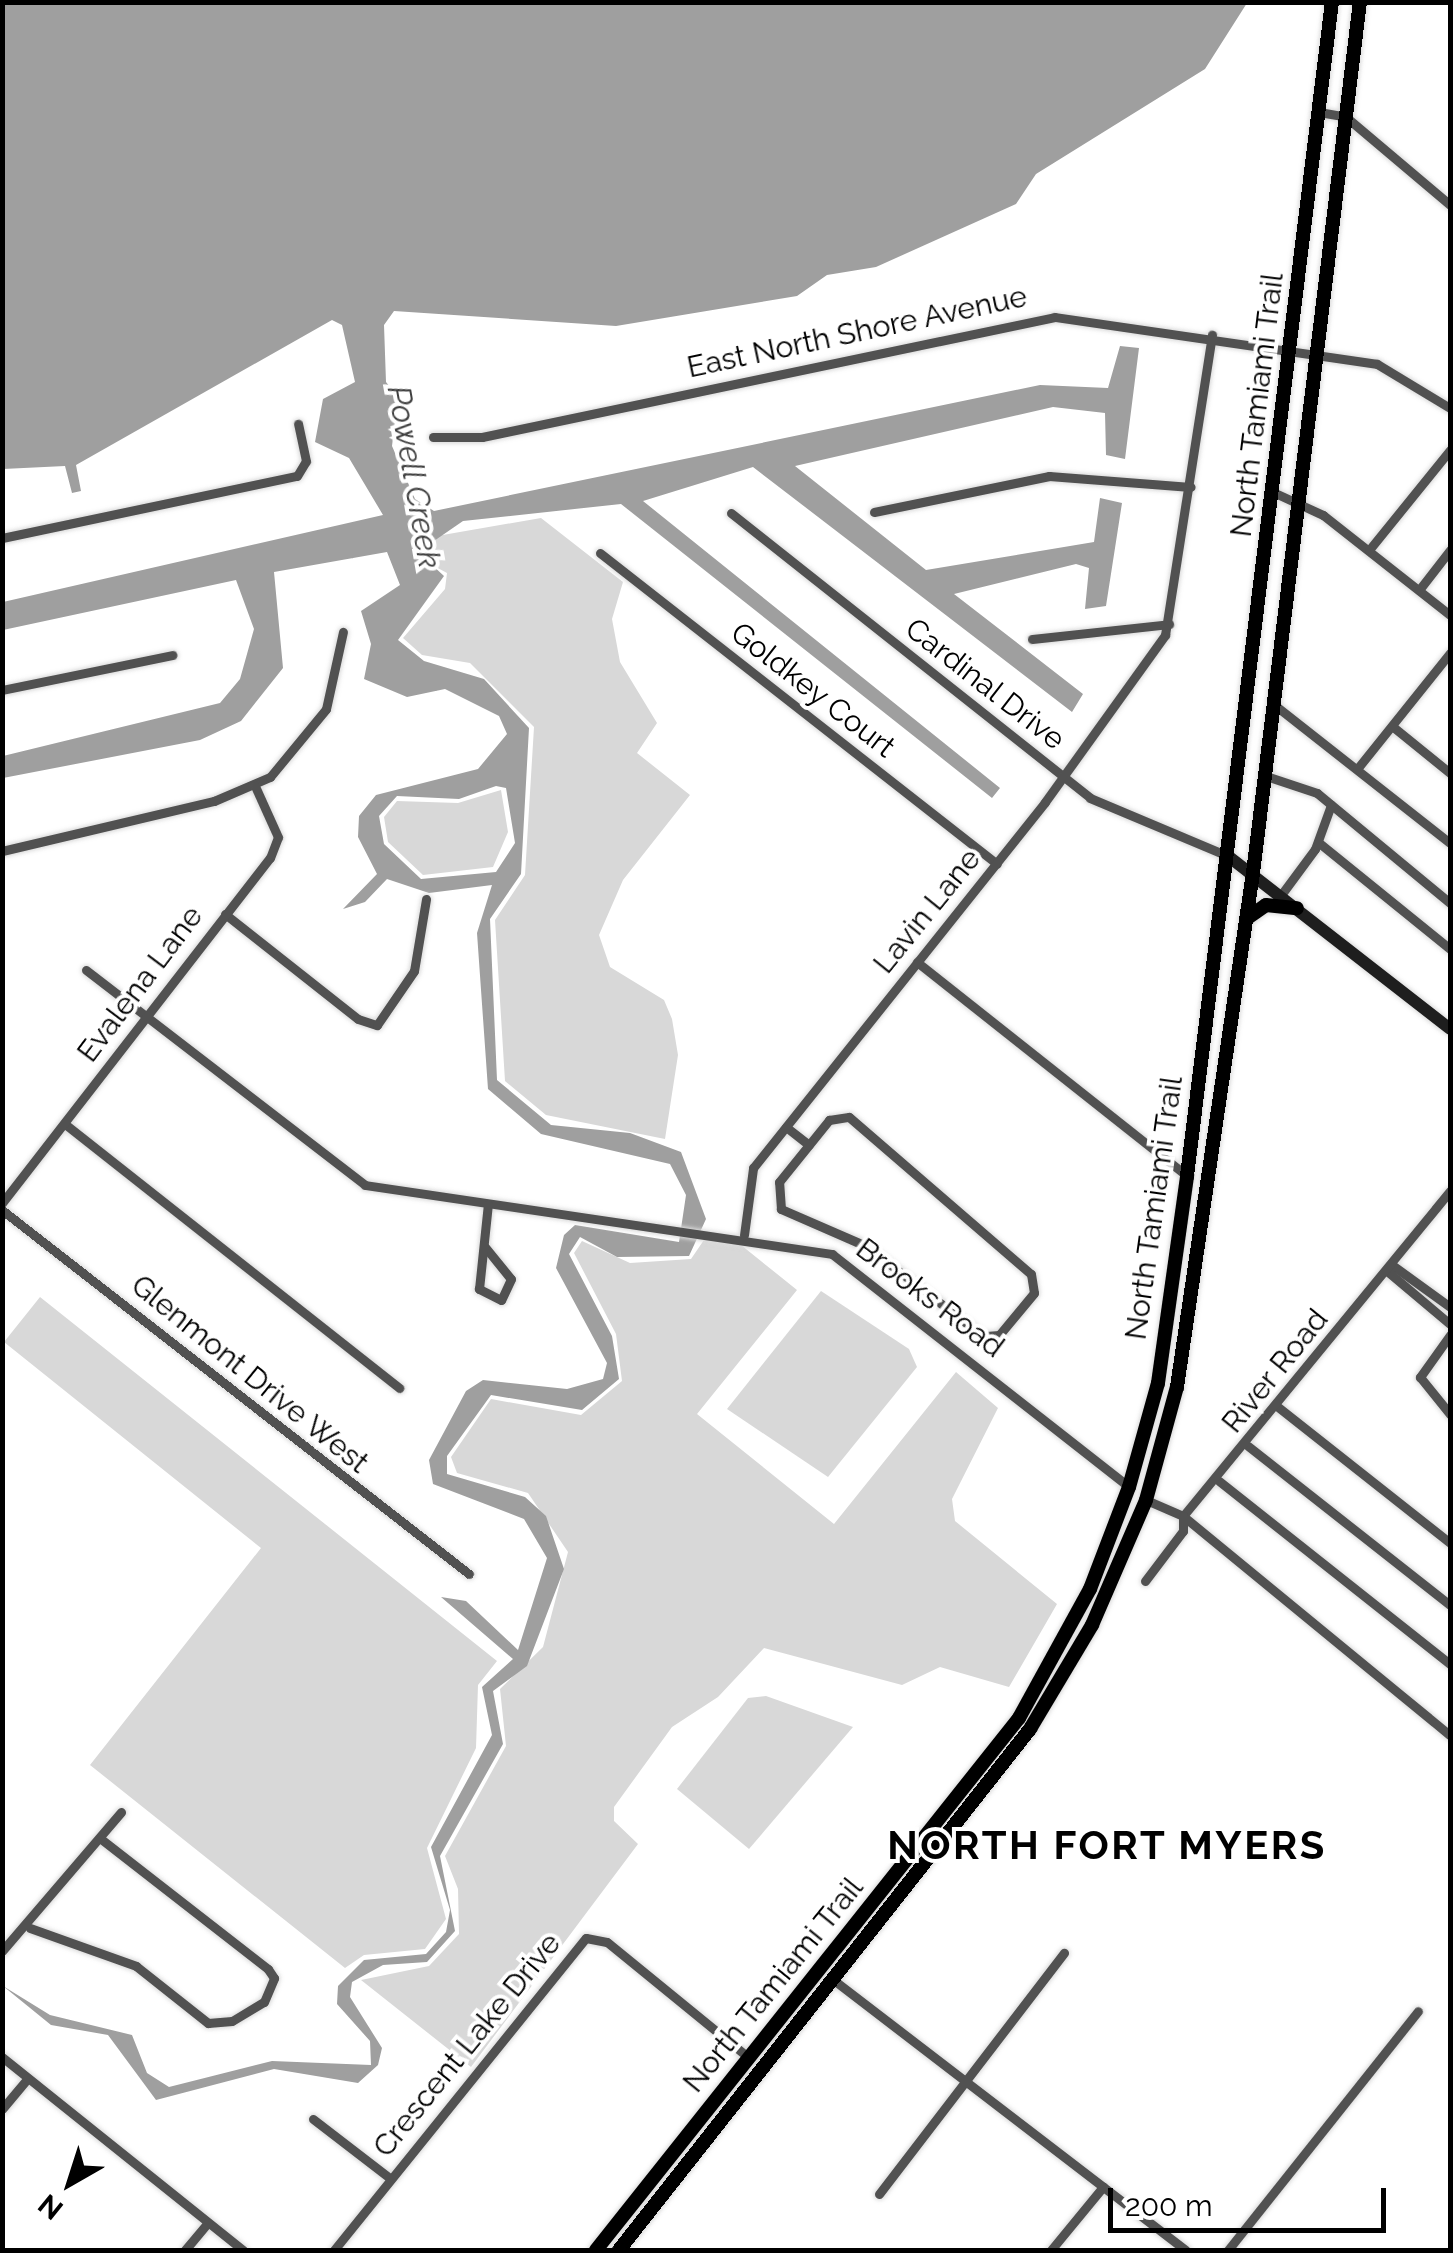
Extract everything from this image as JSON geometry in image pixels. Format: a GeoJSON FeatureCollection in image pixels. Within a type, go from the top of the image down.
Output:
{"type":"FeatureCollection","features":[{"type":"Feature","properties":{"kind":"main road","name":"North Tamiami Trail"},"geometry":{"type":"LineString","coordinates":[[619,2250],[1019,1718],[1090,1588],[1129,1486],[1140,1450],[1186,1176],[1294,345],[1332,2]]}},
{"type":"Feature","properties":{"kind":"main road","name":"North Tamiami Trail"},"geometry":{"type":"LineString","coordinates":[[596,2250],[748,2058],[826,1975],[1006,1761],[1070,1664],[1146,1500],[1178,1388],[1253,873],[1260,775],[1360,2]]}},
{"type":"Feature","properties":{"kind":"main road"},"geometry":{"type":"LineString","coordinates":[[1228,856],[1450,1029]]}},
{"type":"Feature","properties":{"kind":"main road"},"geometry":{"type":"LineString","coordinates":[[1246,919],[1266,906],[1298,908]]}},
{"type":"Feature","properties":{"kind":"main road"},"geometry":{"type":"LineString","coordinates":[[1186,1176],[1204,1213]]}},
{"type":"Feature","properties":{"kind":"main road"},"geometry":{"type":"LineString","coordinates":[[1140,1450],[1146,1500]]}},
{"type":"Feature","properties":{"kind":"main road"},"geometry":{"type":"LineString","coordinates":[[1129,1486],[1133,1533]]}},
{"type":"Feature","properties":{"kind":"main road"},"geometry":{"type":"LineString","coordinates":[[1006,1761],[1019,1718]]}},
{"type":"Feature","properties":{"kind":"main road"},"geometry":{"type":"LineString","coordinates":[[976,1798],[989,1757]]}},
{"type":"Feature","properties":{"kind":"main road"},"geometry":{"type":"LineString","coordinates":[[642,2222],[656,2176]]}},
{"type":"Feature","properties":{"kind":"main road"},"geometry":{"type":"LineString","coordinates":[[611,2250],[624,2216]]}},
{"type":"Feature","properties":{"kind":"street"},"geometry":{"type":"LineString","coordinates":[[1319,112],[1346,118],[1450,205]]}},
{"type":"Feature","properties":{"kind":"street","name":"East North Shore Avenue"},"geometry":{"type":"LineString","coordinates":[[433,437],[482,437],[1034,320],[1294,345],[1397,370],[1450,408]]}},
{"type":"Feature","properties":{"kind":"street"},"geometry":{"type":"LineString","coordinates":[[1032,639],[1169,624],[1212,335]]}},
{"type":"Feature","properties":{"kind":"street"},"geometry":{"type":"LineString","coordinates":[[2,538],[302,472],[298,424]]}},
{"type":"Feature","properties":{"kind":"street"},"geometry":{"type":"LineString","coordinates":[[1369,550],[1450,450]]}},
{"type":"Feature","properties":{"kind":"street"},"geometry":{"type":"LineString","coordinates":[[874,512],[1049,476],[1191,487]]}},
{"type":"Feature","properties":{"kind":"street"},"geometry":{"type":"LineString","coordinates":[[1275,493],[1294,501],[1369,550],[1450,615]]}},
{"type":"Feature","properties":{"kind":"street","name":"Cardinal Drive"},"geometry":{"type":"LineString","coordinates":[[731,513],[1063,777],[1111,810],[1228,856]]}},
{"type":"Feature","properties":{"kind":"street"},"geometry":{"type":"LineString","coordinates":[[1419,590],[1450,550]]}},
{"type":"Feature","properties":{"kind":"street","name":"Goldkey Court"},"geometry":{"type":"LineString","coordinates":[[600,553],[996,864]]}},
{"type":"Feature","properties":{"kind":"street","name":"Lavin Lane"},"geometry":{"type":"LineString","coordinates":[[744,1234],[753,1168],[1063,777],[1169,624]]}},
{"type":"Feature","properties":{"kind":"street"},"geometry":{"type":"LineString","coordinates":[[2,851],[255,786],[321,719],[344,632]]}},
{"type":"Feature","properties":{"kind":"street"},"geometry":{"type":"LineString","coordinates":[[1358,769],[1450,653]]}},
{"type":"Feature","properties":{"kind":"street"},"geometry":{"type":"LineString","coordinates":[[2,690],[172,656]]}},
{"type":"Feature","properties":{"kind":"street"},"geometry":{"type":"LineString","coordinates":[[1270,702],[1450,843]]}},
{"type":"Feature","properties":{"kind":"street"},"geometry":{"type":"LineString","coordinates":[[1392,726],[1450,773]]}},
{"type":"Feature","properties":{"kind":"street"},"geometry":{"type":"LineString","coordinates":[[1260,775],[1332,805],[1450,903]]}},
{"type":"Feature","properties":{"kind":"street","name":"Evalena Lane"},"geometry":{"type":"LineString","coordinates":[[2,1206],[276,847],[255,786]]}},
{"type":"Feature","properties":{"kind":"street"},"geometry":{"type":"LineString","coordinates":[[1281,895],[1318,842],[1332,805]]}},
{"type":"Feature","properties":{"kind":"street"},"geometry":{"type":"LineString","coordinates":[[1318,842],[1450,949]]}},
{"type":"Feature","properties":{"kind":"street"},"geometry":{"type":"LineString","coordinates":[[225,914],[344,1009],[378,1025],[414,971],[426,898]]}},
{"type":"Feature","properties":{"kind":"street"},"geometry":{"type":"LineString","coordinates":[[918,962],[1186,1176]]}},
{"type":"Feature","properties":{"kind":"street","name":"Brooks Road"},"geometry":{"type":"LineString","coordinates":[[86,970],[355,1181],[488,1204],[744,1234],[832,1254],[1129,1486]]}},
{"type":"Feature","properties":{"kind":"street"},"geometry":{"type":"LineString","coordinates":[[834,1116],[849,1116],[1032,1274],[1035,1289],[988,1337],[906,1275],[846,1235],[781,1208],[780,1182],[834,1116]]}},
{"type":"Feature","properties":{"kind":"street"},"geometry":{"type":"LineString","coordinates":[[65,1124],[398,1388]]}},
{"type":"Feature","properties":{"kind":"street"},"geometry":{"type":"LineString","coordinates":[[786,1127],[809,1146]]}},
{"type":"Feature","properties":{"kind":"street","name":"River Road"},"geometry":{"type":"LineString","coordinates":[[1144,1581],[1183,1531],[1183,1516],[1248,1446],[1450,1191]]}},
{"type":"Feature","properties":{"kind":"street"},"geometry":{"type":"LineString","coordinates":[[485,1247],[511,1279],[501,1300],[479,1288],[488,1204]]}},
{"type":"Feature","properties":{"kind":"street","name":"Glenmont Drive West"},"geometry":{"type":"LineString","coordinates":[[2,1206],[469,1574]]}},
{"type":"Feature","properties":{"kind":"street"},"geometry":{"type":"LineString","coordinates":[[1390,1268],[1450,1307]]}},
{"type":"Feature","properties":{"kind":"street"},"geometry":{"type":"LineString","coordinates":[[1390,1268],[1450,1324]]}},
{"type":"Feature","properties":{"kind":"street"},"geometry":{"type":"LineString","coordinates":[[890,1296],[906,1275]]}},
{"type":"Feature","properties":{"kind":"street"},"geometry":{"type":"LineString","coordinates":[[1423,1302],[1430,1292]]}},
{"type":"Feature","properties":{"kind":"street"},"geometry":{"type":"LineString","coordinates":[[1450,1336],[1420,1377],[1450,1414]]}},
{"type":"Feature","properties":{"kind":"street"},"geometry":{"type":"LineString","coordinates":[[1278,1407],[1450,1543]]}},
{"type":"Feature","properties":{"kind":"street"},"geometry":{"type":"LineString","coordinates":[[1248,1446],[1450,1605]]}},
{"type":"Feature","properties":{"kind":"street"},"geometry":{"type":"LineString","coordinates":[[1219,1480],[1450,1664]]}},
{"type":"Feature","properties":{"kind":"street"},"geometry":{"type":"LineString","coordinates":[[1146,1500],[1183,1516],[1450,1735]]}},
{"type":"Feature","properties":{"kind":"street"},"geometry":{"type":"LineString","coordinates":[[2,1951],[30,1928],[121,1812]]}},
{"type":"Feature","properties":{"kind":"street"},"geometry":{"type":"LineString","coordinates":[[30,1928],[136,1966],[208,2023],[232,2022],[264,2002],[272,1989],[268,1969],[102,1838]]}},
{"type":"Feature","properties":{"kind":"street","name":"Crescent Lake Drive"},"geometry":{"type":"LineString","coordinates":[[334,2250],[586,1938],[607,1942],[748,2058]]}},
{"type":"Feature","properties":{"kind":"street"},"geometry":{"type":"LineString","coordinates":[[879,2194],[1064,1952]]}},
{"type":"Feature","properties":{"kind":"street"},"geometry":{"type":"LineString","coordinates":[[826,1975],[1186,2250]]}},
{"type":"Feature","properties":{"kind":"street"},"geometry":{"type":"LineString","coordinates":[[1228,2250],[1418,2011]]}},
{"type":"Feature","properties":{"kind":"street"},"geometry":{"type":"LineString","coordinates":[[2,2057],[242,2250]]}},
{"type":"Feature","properties":{"kind":"street"},"geometry":{"type":"LineString","coordinates":[[2,2109],[28,2078]]}},
{"type":"Feature","properties":{"kind":"street"},"geometry":{"type":"LineString","coordinates":[[313,2119],[391,2179]]}},
{"type":"Feature","properties":{"kind":"street"},"geometry":{"type":"LineString","coordinates":[[1051,2250],[1103,2188]]}},
{"type":"Feature","properties":{"kind":"street"},"geometry":{"type":"LineString","coordinates":[[186,2250],[208,2223]]}},
{"type":"Feature","properties":{"kind":"shaded area"},"geometry":{"type":"Polygon","coordinates":[[[3,3],[1247,3],[1205,69],[1036,174],[1016,204],[876,267],[827,275],[797,296],[616,326],[394,311],[384,325],[386,382],[398,397],[392,446],[415,499],[434,511],[1040,385],[1108,388],[1120,346],[1139,348],[1125,459],[1106,455],[1105,413],[1053,407],[795,466],[926,570],[1094,542],[1100,498],[1122,503],[1106,606],[1085,609],[1089,568],[1076,564],[954,594],[1083,694],[1072,712],[753,467],[643,501],[1000,788],[992,798],[621,504],[463,521],[418,552],[444,576],[398,640],[424,661],[484,679],[529,728],[521,874],[490,919],[497,1080],[551,1125],[630,1133],[681,1152],[706,1219],[689,1256],[617,1257],[580,1237],[569,1254],[612,1336],[619,1379],[582,1410],[491,1395],[447,1456],[447,1474],[525,1497],[546,1516],[564,1569],[527,1666],[493,1691],[503,1744],[440,1856],[455,1931],[427,1962],[383,1965],[352,1982],[350,1997],[382,2048],[378,2065],[358,2083],[274,2069],[156,2100],[108,2035],[51,2025],[3,1986],[50,2015],[132,2035],[147,2073],[169,2087],[272,2061],[371,2065],[370,2041],[337,2004],[338,1986],[364,1960],[426,1954],[446,1932],[450,1910],[431,1847],[492,1735],[482,1687],[513,1659],[441,1597],[466,1601],[518,1650],[547,1558],[524,1519],[433,1484],[429,1460],[466,1391],[483,1380],[567,1389],[603,1379],[607,1363],[556,1268],[564,1235],[575,1225],[679,1242],[686,1195],[670,1164],[541,1134],[488,1089],[477,933],[492,885],[429,893],[387,879],[365,902],[343,909],[377,874],[358,837],[359,816],[376,795],[478,769],[507,734],[499,716],[445,689],[407,697],[364,679],[371,644],[361,611],[400,585],[387,552],[274,572],[283,668],[241,721],[200,740],[3,778],[3,756],[220,703],[240,679],[254,629],[236,580],[3,630],[3,602],[383,515],[349,458],[315,442],[323,399],[355,382],[342,325],[332,320],[76,465],[81,491],[72,493],[65,466],[3,469],[3,3]],[[496,786],[459,799],[397,796],[379,816],[384,844],[421,879],[496,872],[515,843],[506,788],[496,786]]]}},
{"type":"Feature","properties":{"kind":"shaded area"},"geometry":{"type":"Polygon","coordinates":[[[541,518],[623,582],[612,619],[620,662],[657,723],[637,753],[690,795],[623,880],[599,935],[610,967],[664,1000],[672,1019],[678,1055],[665,1139],[546,1115],[505,1081],[495,920],[525,875],[534,727],[470,663],[422,655],[403,638],[445,589],[447,573],[423,560],[437,536],[541,518]]]}},
{"type":"Feature","properties":{"kind":"shaded area"},"geometry":{"type":"Polygon","coordinates":[[[501,790],[508,832],[493,867],[423,875],[388,842],[384,817],[397,801],[458,803],[501,790]]]}},
{"type":"Feature","properties":{"kind":"shaded area"},"geometry":{"type":"Polygon","coordinates":[[[706,1237],[741,1245],[797,1290],[697,1414],[834,1524],[956,1372],[998,1408],[952,1499],[955,1521],[1057,1604],[1009,1687],[940,1667],[902,1685],[764,1648],[718,1697],[672,1727],[614,1807],[614,1821],[638,1844],[471,2067],[361,1980],[429,1966],[459,1934],[458,1889],[445,1856],[506,1746],[500,1689],[543,1647],[568,1552],[528,1493],[457,1473],[451,1457],[491,1399],[581,1415],[622,1381],[616,1334],[574,1253],[582,1241],[630,1263],[691,1259],[706,1237]]]}},
{"type":"Feature","properties":{"kind":"shaded area"},"geometry":{"type":"Polygon","coordinates":[[[821,1291],[909,1349],[917,1367],[828,1477],[727,1409],[821,1291]]]}},
{"type":"Feature","properties":{"kind":"shaded area"},"geometry":{"type":"Polygon","coordinates":[[[40,1297],[497,1661],[478,1685],[476,1748],[427,1848],[446,1919],[425,1949],[364,1955],[345,1968],[90,1765],[261,1548],[4,1342],[40,1297]]]}},
{"type":"Feature","properties":{"kind":"shaded area"},"geometry":{"type":"Polygon","coordinates":[[[766,1696],[853,1727],[749,1849],[677,1789],[748,1698],[766,1696]]]}},
{"type":"Feature","properties":{"kind":"district","name":"NORTH FORT MYERS"},"geometry":{"type":"Point","coordinates":[1107,1845]}},
{"type":"Feature","properties":{"kind":"water label","name":"Powell Creek"},"geometry":{"type":"Point","coordinates":[414,477]}}]}
